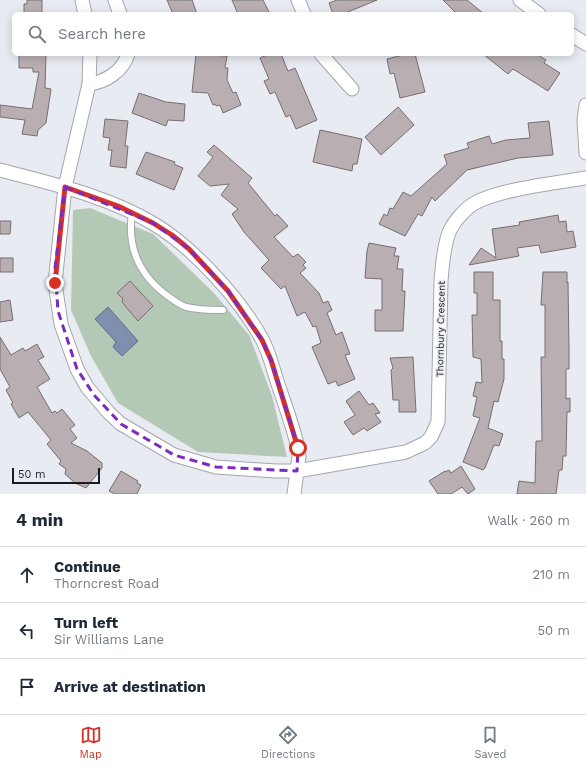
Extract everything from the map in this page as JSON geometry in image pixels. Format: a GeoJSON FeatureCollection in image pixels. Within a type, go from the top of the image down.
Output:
{"type":"FeatureCollection","features":[{"type":"Feature","properties":{"kind":"street"},"geometry":{"type":"LineString","coordinates":[[82,0],[85,12]]}},
{"type":"Feature","properties":{"kind":"street"},"geometry":{"type":"LineString","coordinates":[[115,0],[119,12]]}},
{"type":"Feature","properties":{"kind":"street"},"geometry":{"type":"LineString","coordinates":[[298,0],[303,12]]}},
{"type":"Feature","properties":{"kind":"street"},"geometry":{"type":"LineString","coordinates":[[520,0],[536,12]]}},
{"type":"Feature","properties":{"kind":"street"},"geometry":{"type":"LineString","coordinates":[[574,36],[586,44]]}},
{"type":"Feature","properties":{"kind":"street","name":"Thornbury Crescent"},"geometry":{"type":"LineString","coordinates":[[90,56],[89,84],[65,187],[56,268],[58,311],[67,342],[77,369],[94,395],[121,424],[174,455],[216,467],[297,471],[406,452],[425,443],[431,437],[438,422],[442,261],[450,231],[456,221],[475,203],[506,193],[586,178]]}},
{"type":"Feature","properties":{"kind":"street"},"geometry":{"type":"LineString","coordinates":[[89,84],[101,82],[118,70],[122,67],[127,56]]}},
{"type":"Feature","properties":{"kind":"street"},"geometry":{"type":"LineString","coordinates":[[323,56],[352,89]]}},
{"type":"Feature","properties":{"kind":"street"},"geometry":{"type":"LineString","coordinates":[[586,105],[584,134],[586,153]]}},
{"type":"Feature","properties":{"kind":"street"},"geometry":{"type":"LineString","coordinates":[[0,170],[65,187],[132,213],[153,223],[189,249],[228,291],[262,340],[271,360],[295,434],[299,456],[294,494]]}},
{"type":"Feature","properties":{"kind":"lane"},"geometry":{"type":"LineString","coordinates":[[132,213],[130,229],[136,257],[144,274],[176,302],[193,308],[223,310]]}},
{"type":"Feature","properties":{"kind":"highlighted area"},"geometry":{"type":"Polygon","coordinates":[[[65,187],[153,223],[189,249],[228,291],[262,340],[271,360],[298,448],[297,471],[216,467],[174,455],[121,424],[94,395],[77,369],[58,311],[55,268],[65,187]]]}},
{"type":"Feature","properties":{"kind":"green space"},"geometry":{"type":"Polygon","coordinates":[[[90,208],[153,234],[214,293],[249,335],[272,396],[287,457],[198,452],[118,403],[91,356],[71,310],[73,210],[90,208]]]}},
{"type":"Feature","properties":{"kind":"water"},"geometry":{"type":"Polygon","coordinates":[[[108,307],[138,341],[122,356],[113,347],[116,342],[95,319],[108,307]]]}},
{"type":"Feature","properties":{"kind":"building"},"geometry":{"type":"Polygon","coordinates":[[[27,0],[42,0],[42,12],[24,12],[24,4],[27,4],[27,0]]]}},
{"type":"Feature","properties":{"kind":"building"},"geometry":{"type":"Polygon","coordinates":[[[167,0],[192,0],[196,12],[172,12],[167,0]]]}},
{"type":"Feature","properties":{"kind":"building"},"geometry":{"type":"Polygon","coordinates":[[[232,0],[263,0],[269,12],[237,12],[232,0]]]}},
{"type":"Feature","properties":{"kind":"building"},"geometry":{"type":"Polygon","coordinates":[[[337,0],[377,0],[348,12],[332,12],[329,3],[337,0]]]}},
{"type":"Feature","properties":{"kind":"building"},"geometry":{"type":"Polygon","coordinates":[[[443,0],[467,0],[482,12],[455,12],[443,0]]]}},
{"type":"Feature","properties":{"kind":"building"},"geometry":{"type":"Polygon","coordinates":[[[19,56],[46,56],[45,88],[51,89],[46,123],[38,130],[37,136],[22,134],[25,120],[0,117],[0,105],[32,109],[39,72],[33,72],[33,68],[19,68],[19,56]]]}},
{"type":"Feature","properties":{"kind":"building"},"geometry":{"type":"Polygon","coordinates":[[[196,56],[227,56],[225,68],[228,68],[227,80],[233,93],[236,92],[241,105],[223,113],[220,105],[213,105],[208,93],[192,92],[196,56]]]}},
{"type":"Feature","properties":{"kind":"building"},"geometry":{"type":"Polygon","coordinates":[[[264,56],[282,56],[288,71],[295,68],[317,120],[296,129],[290,115],[286,117],[275,92],[270,94],[264,81],[269,79],[260,58],[264,56]]]}},
{"type":"Feature","properties":{"kind":"building"},"geometry":{"type":"Polygon","coordinates":[[[399,56],[416,56],[425,92],[400,98],[394,73],[390,74],[387,59],[399,56]]]}},
{"type":"Feature","properties":{"kind":"building"},"geometry":{"type":"Polygon","coordinates":[[[486,56],[539,56],[546,60],[544,63],[560,73],[548,91],[513,69],[508,74],[486,56]]]}},
{"type":"Feature","properties":{"kind":"building"},"geometry":{"type":"Polygon","coordinates":[[[139,93],[166,102],[185,104],[184,121],[168,120],[166,126],[132,113],[139,93]]]}},
{"type":"Feature","properties":{"kind":"building"},"geometry":{"type":"Polygon","coordinates":[[[398,107],[414,125],[381,155],[365,137],[398,107]]]}},
{"type":"Feature","properties":{"kind":"building"},"geometry":{"type":"Polygon","coordinates":[[[105,119],[128,121],[125,146],[128,146],[126,168],[110,166],[112,150],[108,150],[110,138],[103,137],[105,119]]]}},
{"type":"Feature","properties":{"kind":"building"},"geometry":{"type":"Polygon","coordinates":[[[549,121],[553,155],[518,158],[467,170],[435,201],[432,197],[422,216],[418,214],[405,236],[379,224],[384,214],[387,216],[390,208],[393,209],[403,192],[411,196],[447,164],[444,155],[469,148],[467,143],[489,136],[492,144],[506,140],[530,138],[528,123],[549,121]]]}},
{"type":"Feature","properties":{"kind":"building"},"geometry":{"type":"Polygon","coordinates":[[[320,130],[362,139],[357,164],[353,164],[352,171],[313,162],[320,130]]]}},
{"type":"Feature","properties":{"kind":"building"},"geometry":{"type":"Polygon","coordinates":[[[214,145],[252,178],[248,183],[275,216],[277,214],[288,226],[274,237],[293,257],[298,254],[306,262],[303,265],[306,268],[300,273],[319,293],[323,303],[328,301],[332,310],[327,313],[336,335],[342,332],[350,354],[345,355],[355,379],[338,386],[336,381],[328,384],[312,347],[321,343],[316,326],[313,327],[305,312],[297,316],[285,286],[281,289],[261,268],[269,260],[244,232],[232,214],[238,209],[221,195],[229,184],[210,186],[198,176],[213,157],[207,152],[214,145]]]}},
{"type":"Feature","properties":{"kind":"building"},"geometry":{"type":"Polygon","coordinates":[[[146,152],[175,162],[174,164],[183,168],[174,190],[136,174],[146,152]]]}},
{"type":"Feature","properties":{"kind":"building"},"geometry":{"type":"Polygon","coordinates":[[[558,215],[559,222],[566,221],[567,232],[573,231],[576,247],[541,253],[539,245],[517,248],[519,256],[469,265],[481,248],[496,258],[492,229],[520,225],[519,222],[558,215]]]}},
{"type":"Feature","properties":{"kind":"building"},"geometry":{"type":"Polygon","coordinates":[[[0,221],[11,221],[10,234],[0,234],[0,221]]]}},
{"type":"Feature","properties":{"kind":"building"},"geometry":{"type":"Polygon","coordinates":[[[369,243],[396,248],[394,256],[399,256],[397,269],[403,269],[402,291],[405,291],[403,331],[375,331],[375,310],[382,310],[382,279],[365,278],[369,243]]]}},
{"type":"Feature","properties":{"kind":"building"},"geometry":{"type":"Polygon","coordinates":[[[0,258],[13,258],[13,272],[0,272],[0,258]]]}},
{"type":"Feature","properties":{"kind":"building"},"geometry":{"type":"Polygon","coordinates":[[[474,272],[493,272],[493,300],[500,300],[500,341],[502,341],[502,359],[504,359],[504,379],[498,402],[494,401],[488,428],[503,434],[499,446],[494,445],[483,470],[463,462],[480,418],[473,416],[477,397],[473,396],[476,382],[482,383],[481,359],[473,357],[472,315],[477,315],[477,293],[474,293],[474,272]]]}},
{"type":"Feature","properties":{"kind":"building"},"geometry":{"type":"Polygon","coordinates":[[[543,272],[567,272],[569,369],[566,369],[566,399],[570,398],[570,412],[567,412],[566,456],[563,456],[562,470],[559,470],[556,494],[517,494],[519,481],[535,483],[536,441],[542,441],[541,357],[545,357],[545,305],[541,305],[543,272]]]}},
{"type":"Feature","properties":{"kind":"building"},"geometry":{"type":"Polygon","coordinates":[[[130,281],[153,306],[138,321],[122,302],[123,299],[117,293],[130,281]]]}},
{"type":"Feature","properties":{"kind":"building"},"geometry":{"type":"Polygon","coordinates":[[[10,300],[13,320],[0,322],[0,302],[10,300]]]}},
{"type":"Feature","properties":{"kind":"building"},"geometry":{"type":"Polygon","coordinates":[[[0,337],[11,355],[23,348],[25,351],[37,344],[44,357],[38,360],[50,379],[37,387],[52,413],[55,411],[57,413],[62,409],[75,425],[70,429],[77,438],[71,443],[87,451],[102,463],[102,468],[86,488],[75,483],[65,474],[66,469],[59,464],[61,461],[47,444],[51,440],[28,412],[19,418],[11,404],[13,403],[6,390],[10,387],[0,369],[0,337]]]}},
{"type":"Feature","properties":{"kind":"building"},"geometry":{"type":"Polygon","coordinates":[[[413,357],[416,412],[399,412],[399,400],[393,400],[391,370],[393,368],[390,358],[413,357]]]}},
{"type":"Feature","properties":{"kind":"building"},"geometry":{"type":"Polygon","coordinates":[[[359,391],[369,405],[373,403],[380,413],[375,414],[381,422],[367,431],[364,428],[353,435],[344,422],[355,415],[346,401],[359,391]]]}},
{"type":"Feature","properties":{"kind":"building"},"geometry":{"type":"Polygon","coordinates":[[[461,466],[475,489],[468,494],[462,487],[451,494],[438,494],[429,481],[445,471],[449,470],[451,473],[461,466]]]}},
{"type":"Feature","properties":{"kind":"building"},"geometry":{"type":"Polygon","coordinates":[[[121,471],[138,481],[137,483],[141,485],[137,494],[115,494],[109,491],[121,471]]]}},
{"type":"Feature","properties":{"kind":"route"},"geometry":{"type":"LineString","coordinates":[[55,283],[65,187],[118,206],[153,223],[172,235],[189,249],[228,291],[262,340],[271,360],[277,383],[295,434],[298,448]]}}]}
